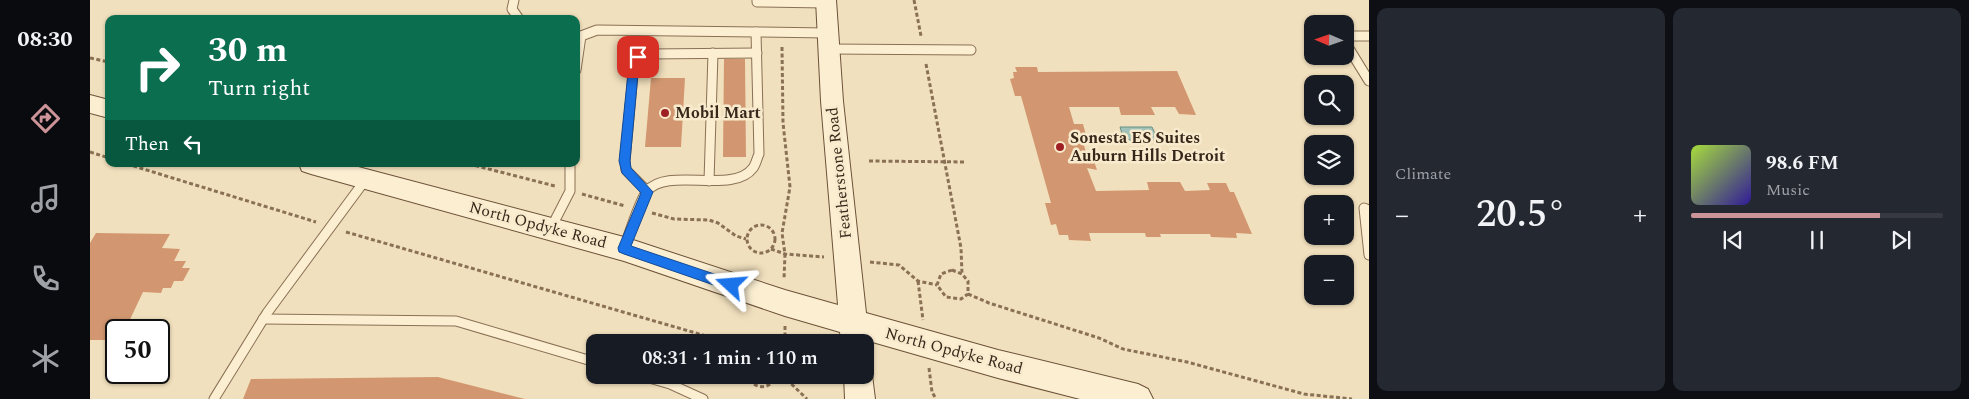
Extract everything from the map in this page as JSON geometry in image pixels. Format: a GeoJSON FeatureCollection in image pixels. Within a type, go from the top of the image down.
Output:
{"type":"FeatureCollection","features":[{"type":"Feature","properties":{"kind":"main road","name":"Featherstone Road"},"geometry":{"type":"LineString","coordinates":[[825,1],[854,333]]}},
{"type":"Feature","properties":{"kind":"main road"},"geometry":{"type":"LineString","coordinates":[[90,104],[105,108]]}},
{"type":"Feature","properties":{"kind":"main road","name":"North Opdyke Road"},"geometry":{"type":"LineString","coordinates":[[322,167],[624,248],[785,303],[854,333],[998,364],[1138,399]]}},
{"type":"Feature","properties":{"kind":"main road"},"geometry":{"type":"LineString","coordinates":[[859,384],[860,399]]}},
{"type":"Feature","properties":{"kind":"lane"},"geometry":{"type":"LineString","coordinates":[[514,0],[512,9],[516,15]]}},
{"type":"Feature","properties":{"kind":"lane"},"geometry":{"type":"LineString","coordinates":[[757,1],[825,1]]}},
{"type":"Feature","properties":{"kind":"lane"},"geometry":{"type":"LineString","coordinates":[[580,36],[604,30],[756,32],[827,41],[971,50]]}},
{"type":"Feature","properties":{"kind":"lane"},"geometry":{"type":"LineString","coordinates":[[624,248],[647,192],[653,186],[673,182],[742,178],[752,172],[758,164],[756,32]]}},
{"type":"Feature","properties":{"kind":"lane"},"geometry":{"type":"LineString","coordinates":[[1354,36],[1369,36]]}},
{"type":"Feature","properties":{"kind":"lane"},"geometry":{"type":"LineString","coordinates":[[709,180],[713,53]]}},
{"type":"Feature","properties":{"kind":"lane"},"geometry":{"type":"LineString","coordinates":[[647,192],[626,170],[625,161],[634,63],[638,57],[648,54],[757,53]]}},
{"type":"Feature","properties":{"kind":"lane"},"geometry":{"type":"LineString","coordinates":[[1354,57],[1369,81]]}},
{"type":"Feature","properties":{"kind":"lane"},"geometry":{"type":"LineString","coordinates":[[551,229],[570,190],[570,167]]}},
{"type":"Feature","properties":{"kind":"lane"},"geometry":{"type":"LineString","coordinates":[[214,399],[235,360],[263,319],[366,179]]}},
{"type":"Feature","properties":{"kind":"lane"},"geometry":{"type":"LineString","coordinates":[[1369,210],[1364,208],[1369,255]]}},
{"type":"Feature","properties":{"kind":"lane"},"geometry":{"type":"LineString","coordinates":[[263,319],[456,321],[586,359]]}},
{"type":"Feature","properties":{"kind":"lane"},"geometry":{"type":"LineString","coordinates":[[670,384],[703,399]]}},
{"type":"Feature","properties":{"kind":"path"},"geometry":{"type":"LineString","coordinates":[[914,0],[921,39]]}},
{"type":"Feature","properties":{"kind":"path"},"geometry":{"type":"LineString","coordinates":[[782,44],[783,123],[790,187],[782,233],[785,254],[784,270]]}},
{"type":"Feature","properties":{"kind":"path"},"geometry":{"type":"LineString","coordinates":[[90,58],[105,61]]}},
{"type":"Feature","properties":{"kind":"path"},"geometry":{"type":"LineString","coordinates":[[926,62],[962,257],[962,274]]}},
{"type":"Feature","properties":{"kind":"path"},"geometry":{"type":"LineString","coordinates":[[90,152],[105,157]]}},
{"type":"Feature","properties":{"kind":"path"},"geometry":{"type":"LineString","coordinates":[[869,161],[966,162]]}},
{"type":"Feature","properties":{"kind":"path"},"geometry":{"type":"LineString","coordinates":[[137,167],[421,255],[699,334]]}},
{"type":"Feature","properties":{"kind":"path"},"geometry":{"type":"LineString","coordinates":[[481,167],[554,186]]}},
{"type":"Feature","properties":{"kind":"path"},"geometry":{"type":"LineString","coordinates":[[586,195],[626,206]]}},
{"type":"Feature","properties":{"kind":"path"},"geometry":{"type":"LineString","coordinates":[[658,215],[680,220],[709,220],[718,223],[736,236],[746,239]]}},
{"type":"Feature","properties":{"kind":"path"},"geometry":{"type":"LineString","coordinates":[[758,225],[767,226],[774,231],[776,239],[771,249],[764,252],[755,251],[748,246],[746,239],[750,229],[758,225]]}},
{"type":"Feature","properties":{"kind":"path"},"geometry":{"type":"LineString","coordinates":[[771,249],[785,254],[798,254]]}},
{"type":"Feature","properties":{"kind":"path"},"geometry":{"type":"LineString","coordinates":[[884,263],[899,265],[918,280],[937,285],[942,293],[951,299],[961,299],[968,294]]}},
{"type":"Feature","properties":{"kind":"path"},"geometry":{"type":"LineString","coordinates":[[937,285],[942,272],[952,270],[962,274],[968,281],[968,294]]}},
{"type":"Feature","properties":{"kind":"path"},"geometry":{"type":"LineString","coordinates":[[918,280],[921,300]]}},
{"type":"Feature","properties":{"kind":"path"},"geometry":{"type":"LineString","coordinates":[[968,294],[989,303],[1099,338],[1123,349],[1171,358],[1304,394],[1352,399]]}},
{"type":"Feature","properties":{"kind":"path"},"geometry":{"type":"LineString","coordinates":[[752,384],[759,388],[772,384]]}},
{"type":"Feature","properties":{"kind":"path"},"geometry":{"type":"LineString","coordinates":[[790,384],[807,399]]}},
{"type":"Feature","properties":{"kind":"path"},"geometry":{"type":"LineString","coordinates":[[932,392],[936,399]]}},
{"type":"Feature","properties":{"kind":"water"},"geometry":{"type":"Polygon","coordinates":[[[1120,127],[1152,127],[1158,140],[1124,140],[1120,127]]]}},
{"type":"Feature","properties":{"kind":"building"},"geometry":{"type":"Polygon","coordinates":[[[724,59],[745,59],[746,157],[723,157],[724,59]]]}},
{"type":"Feature","properties":{"kind":"building","name":"Sonesta ES Suites Auburn Hills Detroit"},"geometry":{"type":"Polygon","coordinates":[[[1015,67],[1037,67],[1038,72],[1177,71],[1196,115],[1179,114],[1175,107],[1151,107],[1155,115],[1121,115],[1119,107],[1069,107],[1074,124],[1083,124],[1086,135],[1081,135],[1088,159],[1093,158],[1097,170],[1087,168],[1096,191],[1149,190],[1147,182],[1180,182],[1185,191],[1210,190],[1207,183],[1226,183],[1230,192],[1234,192],[1252,234],[1236,233],[1237,238],[1211,237],[1210,234],[1160,234],[1161,237],[1146,237],[1145,233],[1089,233],[1091,241],[1069,240],[1068,235],[1059,235],[1056,224],[1051,225],[1045,203],[1051,203],[1021,96],[1015,96],[1010,79],[1014,78],[1013,72],[1017,72],[1015,67]]]}},
{"type":"Feature","properties":{"kind":"building","name":"Mobil Mart"},"geometry":{"type":"Polygon","coordinates":[[[651,78],[685,78],[681,147],[645,147],[651,78]]]}},
{"type":"Feature","properties":{"kind":"building"},"geometry":{"type":"Polygon","coordinates":[[[96,233],[170,234],[162,248],[180,249],[174,261],[186,261],[182,268],[190,268],[183,281],[174,281],[171,288],[163,288],[161,293],[143,292],[130,319],[105,319],[105,340],[90,340],[90,243],[96,233]]]}},
{"type":"Feature","properties":{"kind":"building"},"geometry":{"type":"Polygon","coordinates":[[[438,377],[525,399],[243,399],[251,379],[438,377]]]}},
{"type":"Feature","properties":{"kind":"place","name":"Mobil Mart"},"geometry":{"type":"Point","coordinates":[665,113]}},
{"type":"Feature","properties":{"kind":"place","name":"Sonesta ES Suites Auburn Hills Detroit"},"geometry":{"type":"Point","coordinates":[1060,147]}},
{"type":"Feature","properties":{"kind":"route"},"geometry":{"type":"LineString","coordinates":[[638,57],[634,63],[625,161],[626,170],[647,192],[624,248],[731,285]]}}]}
